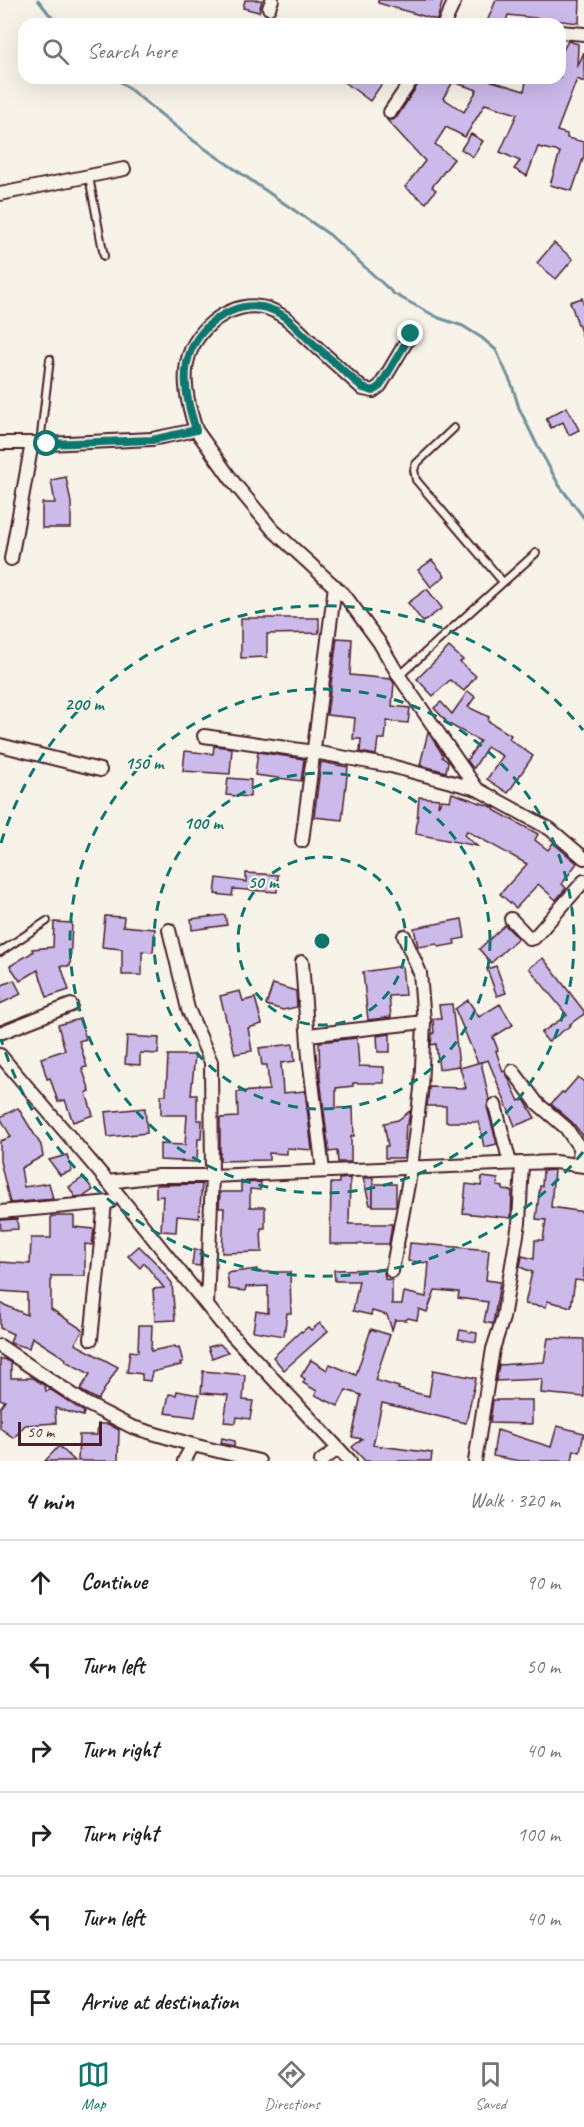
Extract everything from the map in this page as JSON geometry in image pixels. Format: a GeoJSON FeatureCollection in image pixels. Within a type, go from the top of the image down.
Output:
{"type":"FeatureCollection","features":[{"type":"Feature","properties":{"kind":"street"},"geometry":{"type":"LineString","coordinates":[[447,18],[455,0]]}},
{"type":"Feature","properties":{"kind":"street"},"geometry":{"type":"LineString","coordinates":[[566,32],[584,34]]}},
{"type":"Feature","properties":{"kind":"street"},"geometry":{"type":"LineString","coordinates":[[390,111],[409,84]]}},
{"type":"Feature","properties":{"kind":"street"},"geometry":{"type":"LineString","coordinates":[[0,194],[124,169]]}},
{"type":"Feature","properties":{"kind":"street"},"geometry":{"type":"LineString","coordinates":[[411,334],[380,386],[373,391],[363,388],[281,314],[258,305],[236,308],[210,326],[191,351],[187,372],[186,399],[196,430],[234,483],[273,530],[346,597],[379,642],[399,676],[477,789]]}},
{"type":"Feature","properties":{"kind":"street"},"geometry":{"type":"LineString","coordinates":[[0,443],[152,440],[196,430]]}},
{"type":"Feature","properties":{"kind":"street"},"geometry":{"type":"LineString","coordinates":[[11,559],[36,444]]}},
{"type":"Feature","properties":{"kind":"street"},"geometry":{"type":"LineString","coordinates":[[302,841],[335,586]]}},
{"type":"Feature","properties":{"kind":"street"},"geometry":{"type":"LineString","coordinates":[[204,736],[392,766],[477,789],[550,829],[584,858]]}},
{"type":"Feature","properties":{"kind":"street"},"geometry":{"type":"LineString","coordinates":[[0,746],[100,770]]}},
{"type":"Feature","properties":{"kind":"street"},"geometry":{"type":"LineString","coordinates":[[511,919],[526,936],[530,939],[534,938],[584,881]]}},
{"type":"Feature","properties":{"kind":"street"},"geometry":{"type":"LineString","coordinates":[[169,930],[188,1009],[211,1062],[212,1176],[207,1305]]}},
{"type":"Feature","properties":{"kind":"street"},"geometry":{"type":"LineString","coordinates":[[392,1271],[411,1168],[421,1089],[424,1022],[420,973],[404,936]]}},
{"type":"Feature","properties":{"kind":"street"},"geometry":{"type":"LineString","coordinates":[[302,962],[322,1171]]}},
{"type":"Feature","properties":{"kind":"street"},"geometry":{"type":"LineString","coordinates":[[0,1033],[71,1005]]}},
{"type":"Feature","properties":{"kind":"street"},"geometry":{"type":"LineString","coordinates":[[308,1035],[424,1022]]}},
{"type":"Feature","properties":{"kind":"street"},"geometry":{"type":"LineString","coordinates":[[0,1056],[108,1182],[221,1323],[350,1461]]}},
{"type":"Feature","properties":{"kind":"street"},"geometry":{"type":"LineString","coordinates":[[108,1182],[158,1176],[212,1176],[516,1163],[555,1162],[582,1166],[579,1147],[566,1128],[537,1104],[513,1071]]}},
{"type":"Feature","properties":{"kind":"street"},"geometry":{"type":"LineString","coordinates":[[475,1461],[493,1349],[503,1318],[519,1223],[516,1163],[495,1105]]}},
{"type":"Feature","properties":{"kind":"street"},"geometry":{"type":"LineString","coordinates":[[0,1212],[123,1201]]}},
{"type":"Feature","properties":{"kind":"street"},"geometry":{"type":"LineString","coordinates":[[92,1339],[105,1203]]}},
{"type":"Feature","properties":{"kind":"street"},"geometry":{"type":"LineString","coordinates":[[0,1346],[85,1403],[132,1427],[259,1461]]}},
{"type":"Feature","properties":{"kind":"street"},"geometry":{"type":"LineString","coordinates":[[184,1461],[193,1445]]}},
{"type":"Feature","properties":{"kind":"street"},"geometry":{"type":"LineString","coordinates":[[321,1461],[339,1449]]}},
{"type":"Feature","properties":{"kind":"lane"},"geometry":{"type":"LineString","coordinates":[[89,176],[104,256]]}},
{"type":"Feature","properties":{"kind":"lane"},"geometry":{"type":"LineString","coordinates":[[36,444],[50,359]]}},
{"type":"Feature","properties":{"kind":"lane"},"geometry":{"type":"LineString","coordinates":[[454,428],[417,464],[414,470],[416,480],[503,582]]}},
{"type":"Feature","properties":{"kind":"lane"},"geometry":{"type":"LineString","coordinates":[[399,676],[536,553]]}},
{"type":"Feature","properties":{"kind":"lane"},"geometry":{"type":"LineString","coordinates":[[0,952],[46,921]]}},
{"type":"Feature","properties":{"kind":"building"},"geometry":{"type":"Polygon","coordinates":[[[245,0],[262,0],[259,12],[243,8],[245,0]]]}},
{"type":"Feature","properties":{"kind":"building"},"geometry":{"type":"Polygon","coordinates":[[[378,0],[443,0],[438,18],[430,18],[378,3],[378,0]]]}},
{"type":"Feature","properties":{"kind":"building"},"geometry":{"type":"Polygon","coordinates":[[[496,0],[580,0],[579,23],[566,22],[566,18],[508,15],[507,18],[488,18],[496,0]]]}},
{"type":"Feature","properties":{"kind":"building"},"geometry":{"type":"Polygon","coordinates":[[[568,41],[578,44],[577,68],[584,52],[584,82],[577,79],[557,131],[567,134],[567,138],[584,142],[584,156],[572,191],[550,185],[560,152],[538,147],[527,176],[514,169],[520,161],[500,152],[517,114],[485,104],[465,137],[446,127],[435,144],[454,159],[432,187],[436,190],[426,203],[405,187],[425,161],[387,120],[397,117],[418,84],[452,84],[443,98],[464,112],[477,90],[459,84],[501,84],[524,91],[526,84],[566,84],[566,45],[568,41]]]}},
{"type":"Feature","properties":{"kind":"building"},"geometry":{"type":"Polygon","coordinates":[[[347,84],[382,84],[370,101],[347,84]]]}},
{"type":"Feature","properties":{"kind":"building"},"geometry":{"type":"Polygon","coordinates":[[[471,134],[483,141],[473,157],[461,149],[471,134]]]}},
{"type":"Feature","properties":{"kind":"building"},"geometry":{"type":"Polygon","coordinates":[[[554,243],[573,259],[556,279],[537,263],[554,243]]]}},
{"type":"Feature","properties":{"kind":"building"},"geometry":{"type":"Polygon","coordinates":[[[582,298],[584,305],[583,338],[570,302],[582,298]]]}},
{"type":"Feature","properties":{"kind":"building"},"geometry":{"type":"Polygon","coordinates":[[[567,407],[579,430],[569,435],[563,422],[551,428],[546,418],[567,407]]]}},
{"type":"Feature","properties":{"kind":"building"},"geometry":{"type":"Polygon","coordinates":[[[66,477],[71,503],[71,528],[42,528],[42,503],[55,503],[51,480],[66,477]]]}},
{"type":"Feature","properties":{"kind":"building"},"geometry":{"type":"Polygon","coordinates":[[[432,560],[445,576],[431,587],[418,570],[432,560]]]}},
{"type":"Feature","properties":{"kind":"building"},"geometry":{"type":"Polygon","coordinates":[[[427,589],[442,608],[423,622],[408,603],[427,589]]]}},
{"type":"Feature","properties":{"kind":"building"},"geometry":{"type":"Polygon","coordinates":[[[241,618],[319,618],[319,633],[267,634],[267,657],[241,658],[241,618]]]}},
{"type":"Feature","properties":{"kind":"building"},"geometry":{"type":"Polygon","coordinates":[[[337,638],[352,639],[350,675],[391,679],[394,683],[392,706],[410,708],[408,723],[387,721],[385,739],[378,739],[376,755],[360,752],[361,739],[353,739],[355,718],[327,715],[337,638]]]}},
{"type":"Feature","properties":{"kind":"building"},"geometry":{"type":"Polygon","coordinates":[[[449,647],[463,660],[460,662],[476,676],[464,691],[450,680],[433,696],[417,679],[449,647]]]}},
{"type":"Feature","properties":{"kind":"building"},"geometry":{"type":"Polygon","coordinates":[[[468,691],[475,697],[468,707],[489,717],[488,721],[511,735],[509,739],[533,756],[508,793],[487,779],[503,756],[487,747],[474,768],[472,767],[467,760],[480,741],[445,722],[434,708],[441,702],[452,714],[468,691]]]}},
{"type":"Feature","properties":{"kind":"building"},"geometry":{"type":"Polygon","coordinates":[[[428,732],[443,755],[442,757],[448,762],[446,772],[420,765],[428,732]]]}},
{"type":"Feature","properties":{"kind":"building"},"geometry":{"type":"Polygon","coordinates":[[[214,746],[232,748],[230,774],[183,771],[185,751],[213,754],[214,746]]]}},
{"type":"Feature","properties":{"kind":"building"},"geometry":{"type":"Polygon","coordinates":[[[258,752],[304,759],[301,781],[255,775],[258,752]]]}},
{"type":"Feature","properties":{"kind":"building"},"geometry":{"type":"Polygon","coordinates":[[[321,762],[348,767],[342,820],[314,817],[321,762]]]}},
{"type":"Feature","properties":{"kind":"building"},"geometry":{"type":"Polygon","coordinates":[[[228,778],[251,780],[250,797],[226,795],[228,778]]]}},
{"type":"Feature","properties":{"kind":"building"},"geometry":{"type":"Polygon","coordinates":[[[452,793],[495,808],[494,810],[538,834],[535,840],[548,850],[553,843],[577,863],[562,884],[566,888],[556,900],[538,884],[516,908],[500,894],[527,864],[467,831],[464,835],[477,846],[416,834],[419,797],[439,799],[438,806],[442,800],[450,801],[452,793]]]}},
{"type":"Feature","properties":{"kind":"building"},"geometry":{"type":"Polygon","coordinates":[[[246,873],[278,875],[277,892],[233,889],[232,896],[215,894],[217,878],[246,882],[246,873]]]}},
{"type":"Feature","properties":{"kind":"building"},"geometry":{"type":"Polygon","coordinates":[[[225,915],[227,925],[192,930],[191,919],[225,915]]]}},
{"type":"Feature","properties":{"kind":"building"},"geometry":{"type":"Polygon","coordinates":[[[105,916],[124,917],[123,926],[155,929],[153,952],[142,951],[142,975],[122,975],[122,949],[102,947],[105,916]]]}},
{"type":"Feature","properties":{"kind":"building"},"geometry":{"type":"Polygon","coordinates":[[[462,919],[465,938],[454,940],[455,944],[418,947],[414,928],[462,919]]]}},
{"type":"Feature","properties":{"kind":"building"},"geometry":{"type":"Polygon","coordinates":[[[54,922],[72,923],[70,966],[61,966],[69,990],[47,997],[38,970],[20,981],[10,966],[33,952],[32,949],[53,947],[54,922]]]}},
{"type":"Feature","properties":{"kind":"building"},"geometry":{"type":"Polygon","coordinates":[[[505,925],[518,938],[491,963],[479,949],[505,925]]]}},
{"type":"Feature","properties":{"kind":"building"},"geometry":{"type":"Polygon","coordinates":[[[543,958],[584,1011],[584,1014],[548,1042],[541,1033],[567,1015],[529,968],[543,958]]]}},
{"type":"Feature","properties":{"kind":"building"},"geometry":{"type":"Polygon","coordinates":[[[402,966],[405,995],[389,996],[391,1017],[368,1020],[363,972],[402,966]]]}},
{"type":"Feature","properties":{"kind":"building"},"geometry":{"type":"Polygon","coordinates":[[[496,966],[506,993],[497,996],[487,969],[496,966]]]}},
{"type":"Feature","properties":{"kind":"building"},"geometry":{"type":"Polygon","coordinates":[[[14,980],[21,994],[0,1004],[0,986],[14,980]]]}},
{"type":"Feature","properties":{"kind":"building"},"geometry":{"type":"Polygon","coordinates":[[[273,984],[296,991],[297,1007],[283,1010],[266,1005],[273,984]]]}},
{"type":"Feature","properties":{"kind":"building"},"geometry":{"type":"Polygon","coordinates":[[[240,991],[243,1001],[255,998],[262,1024],[248,1028],[252,1051],[235,1054],[220,996],[240,991]]]}},
{"type":"Feature","properties":{"kind":"building"},"geometry":{"type":"Polygon","coordinates":[[[468,1000],[479,1017],[500,1004],[513,1025],[493,1037],[498,1050],[496,1051],[503,1072],[505,1071],[519,1101],[524,1099],[535,1118],[515,1126],[488,1060],[478,1063],[455,1009],[468,1000]]]}},
{"type":"Feature","properties":{"kind":"building"},"geometry":{"type":"Polygon","coordinates":[[[452,1004],[459,1066],[439,1069],[436,1044],[431,1045],[432,1033],[434,1033],[433,1019],[441,1019],[439,1005],[452,1004]]]}},
{"type":"Feature","properties":{"kind":"building"},"geometry":{"type":"Polygon","coordinates":[[[80,1019],[86,1039],[79,1041],[87,1067],[82,1068],[90,1091],[86,1093],[93,1115],[73,1122],[65,1100],[58,1102],[50,1078],[47,1079],[41,1058],[65,1050],[58,1025],[80,1019]]]}},
{"type":"Feature","properties":{"kind":"building"},"geometry":{"type":"Polygon","coordinates":[[[390,1034],[390,1052],[378,1052],[377,1036],[390,1034]]]}},
{"type":"Feature","properties":{"kind":"building"},"geometry":{"type":"Polygon","coordinates":[[[127,1036],[159,1038],[158,1054],[140,1053],[140,1065],[125,1064],[127,1036]]]}},
{"type":"Feature","properties":{"kind":"building"},"geometry":{"type":"Polygon","coordinates":[[[357,1038],[359,1066],[384,1067],[384,1083],[353,1083],[353,1086],[336,1088],[336,1108],[353,1108],[354,1136],[351,1136],[351,1162],[338,1162],[337,1151],[329,1152],[320,1078],[319,1042],[357,1038]]]}},
{"type":"Feature","properties":{"kind":"building"},"geometry":{"type":"Polygon","coordinates":[[[293,1044],[295,1061],[281,1063],[283,1093],[305,1091],[312,1150],[287,1148],[287,1154],[269,1153],[269,1160],[220,1161],[220,1118],[238,1117],[237,1092],[269,1090],[267,1065],[262,1065],[259,1048],[293,1044]]]}},
{"type":"Feature","properties":{"kind":"building"},"geometry":{"type":"Polygon","coordinates":[[[168,1055],[195,1055],[191,1095],[197,1095],[197,1120],[202,1120],[197,1162],[160,1160],[160,1144],[185,1145],[187,1115],[161,1115],[161,1095],[166,1095],[168,1055]]]}},
{"type":"Feature","properties":{"kind":"building"},"geometry":{"type":"Polygon","coordinates":[[[481,1062],[489,1099],[487,1107],[497,1144],[484,1147],[479,1122],[446,1122],[446,1106],[427,1106],[429,1087],[466,1088],[460,1068],[481,1062]]]}},
{"type":"Feature","properties":{"kind":"building"},"geometry":{"type":"Polygon","coordinates":[[[578,1077],[584,1082],[584,1137],[572,1122],[551,1104],[578,1077]]]}},
{"type":"Feature","properties":{"kind":"building"},"geometry":{"type":"Polygon","coordinates":[[[18,1108],[41,1145],[43,1156],[21,1168],[24,1187],[49,1183],[53,1199],[10,1203],[0,1161],[0,1141],[11,1137],[0,1117],[18,1108]]]}},
{"type":"Feature","properties":{"kind":"building"},"geometry":{"type":"Polygon","coordinates":[[[145,1108],[147,1133],[108,1137],[105,1112],[145,1108]]]}},
{"type":"Feature","properties":{"kind":"building"},"geometry":{"type":"Polygon","coordinates":[[[410,1111],[406,1125],[404,1158],[385,1158],[385,1146],[388,1146],[384,1123],[398,1120],[410,1111]]]}},
{"type":"Feature","properties":{"kind":"building"},"geometry":{"type":"Polygon","coordinates":[[[67,1155],[72,1171],[60,1175],[49,1160],[67,1155]]]}},
{"type":"Feature","properties":{"kind":"building"},"geometry":{"type":"Polygon","coordinates":[[[554,1170],[551,1207],[584,1212],[584,1281],[575,1280],[571,1307],[547,1301],[546,1307],[525,1304],[532,1272],[520,1267],[522,1256],[534,1259],[535,1240],[543,1240],[546,1220],[536,1219],[540,1186],[542,1186],[543,1171],[554,1170]]]}},
{"type":"Feature","properties":{"kind":"building"},"geometry":{"type":"Polygon","coordinates":[[[84,1177],[93,1190],[84,1196],[75,1197],[69,1187],[84,1177]]]}},
{"type":"Feature","properties":{"kind":"building"},"geometry":{"type":"Polygon","coordinates":[[[482,1177],[498,1179],[497,1186],[503,1187],[503,1190],[512,1191],[511,1218],[463,1213],[466,1184],[481,1186],[482,1177]]]}},
{"type":"Feature","properties":{"kind":"building"},"geometry":{"type":"Polygon","coordinates":[[[350,1178],[349,1224],[392,1224],[389,1244],[330,1244],[331,1183],[339,1183],[339,1179],[350,1178]]]}},
{"type":"Feature","properties":{"kind":"building"},"geometry":{"type":"Polygon","coordinates":[[[363,1178],[373,1178],[373,1205],[370,1205],[363,1178]]]}},
{"type":"Feature","properties":{"kind":"building"},"geometry":{"type":"Polygon","coordinates":[[[261,1182],[260,1190],[250,1189],[250,1207],[265,1207],[265,1228],[261,1228],[262,1252],[222,1253],[224,1208],[219,1208],[220,1192],[241,1192],[241,1183],[261,1182]]]}},
{"type":"Feature","properties":{"kind":"building"},"geometry":{"type":"Polygon","coordinates":[[[202,1184],[199,1218],[177,1216],[176,1232],[161,1231],[163,1196],[156,1197],[156,1185],[202,1184]]]}},
{"type":"Feature","properties":{"kind":"building"},"geometry":{"type":"Polygon","coordinates":[[[373,1184],[396,1184],[396,1206],[373,1206],[373,1184]]]}},
{"type":"Feature","properties":{"kind":"building"},"geometry":{"type":"Polygon","coordinates":[[[51,1216],[74,1216],[74,1227],[94,1229],[92,1245],[85,1244],[85,1276],[51,1276],[51,1309],[83,1330],[75,1344],[118,1367],[98,1400],[80,1390],[90,1374],[65,1361],[66,1359],[32,1337],[29,1348],[10,1343],[13,1334],[0,1328],[0,1303],[27,1315],[27,1293],[0,1291],[0,1262],[30,1264],[31,1238],[51,1238],[51,1216]]]}},
{"type":"Feature","properties":{"kind":"building"},"geometry":{"type":"Polygon","coordinates":[[[17,1219],[18,1229],[1,1230],[0,1220],[17,1219]]]}},
{"type":"Feature","properties":{"kind":"building"},"geometry":{"type":"Polygon","coordinates":[[[410,1243],[489,1250],[486,1280],[500,1282],[493,1324],[484,1322],[488,1302],[458,1298],[459,1292],[435,1290],[427,1312],[419,1309],[417,1320],[408,1318],[395,1320],[392,1330],[387,1315],[372,1311],[371,1315],[353,1311],[359,1281],[335,1281],[334,1270],[384,1269],[385,1279],[392,1280],[392,1304],[402,1304],[404,1292],[426,1297],[429,1263],[408,1261],[410,1243]]]}},
{"type":"Feature","properties":{"kind":"building"},"geometry":{"type":"Polygon","coordinates":[[[139,1246],[172,1283],[175,1320],[155,1321],[153,1289],[164,1288],[144,1263],[140,1268],[128,1256],[139,1246]]]}},
{"type":"Feature","properties":{"kind":"building"},"geometry":{"type":"Polygon","coordinates":[[[194,1250],[201,1250],[200,1266],[192,1265],[194,1250]]]}},
{"type":"Feature","properties":{"kind":"building"},"geometry":{"type":"Polygon","coordinates":[[[257,1269],[257,1272],[290,1272],[291,1313],[287,1313],[284,1336],[253,1331],[256,1311],[268,1313],[268,1286],[246,1287],[245,1291],[229,1289],[227,1273],[257,1269]]]}},
{"type":"Feature","properties":{"kind":"building"},"geometry":{"type":"Polygon","coordinates":[[[320,1323],[328,1331],[284,1370],[273,1357],[301,1331],[308,1327],[311,1330],[320,1323]]]}},
{"type":"Feature","properties":{"kind":"building"},"geometry":{"type":"Polygon","coordinates":[[[139,1325],[152,1325],[151,1351],[179,1347],[183,1362],[180,1363],[181,1365],[152,1372],[150,1381],[142,1380],[142,1374],[127,1372],[130,1351],[138,1352],[139,1325]]]}},
{"type":"Feature","properties":{"kind":"building"},"geometry":{"type":"Polygon","coordinates":[[[371,1329],[390,1335],[375,1380],[399,1387],[398,1389],[429,1396],[433,1370],[476,1378],[466,1423],[382,1403],[373,1445],[432,1453],[431,1461],[365,1461],[352,1447],[362,1439],[352,1437],[361,1395],[346,1390],[338,1406],[315,1395],[317,1391],[303,1383],[305,1379],[301,1376],[311,1360],[327,1370],[330,1364],[356,1375],[371,1329]]]}},
{"type":"Feature","properties":{"kind":"building"},"geometry":{"type":"Polygon","coordinates":[[[460,1330],[477,1333],[476,1342],[458,1339],[460,1330]]]}},
{"type":"Feature","properties":{"kind":"building"},"geometry":{"type":"Polygon","coordinates":[[[548,1338],[584,1339],[584,1397],[541,1393],[542,1379],[496,1381],[499,1365],[544,1362],[548,1338]]]}},
{"type":"Feature","properties":{"kind":"building"},"geometry":{"type":"Polygon","coordinates":[[[220,1344],[228,1352],[212,1358],[208,1347],[220,1344]]]}},
{"type":"Feature","properties":{"kind":"building"},"geometry":{"type":"Polygon","coordinates":[[[0,1359],[11,1363],[11,1378],[33,1378],[45,1386],[46,1391],[51,1390],[84,1412],[83,1416],[55,1408],[56,1423],[25,1425],[14,1438],[0,1428],[0,1408],[5,1401],[0,1399],[0,1359]]]}},
{"type":"Feature","properties":{"kind":"building"},"geometry":{"type":"Polygon","coordinates":[[[203,1371],[245,1375],[243,1400],[253,1401],[250,1419],[237,1417],[236,1423],[224,1422],[228,1395],[201,1393],[203,1371]]]}},
{"type":"Feature","properties":{"kind":"building"},"geometry":{"type":"Polygon","coordinates":[[[177,1391],[199,1395],[195,1417],[165,1413],[169,1394],[176,1395],[177,1391]]]}},
{"type":"Feature","properties":{"kind":"building"},"geometry":{"type":"Polygon","coordinates":[[[493,1400],[532,1400],[532,1424],[490,1423],[493,1400]]]}},
{"type":"Feature","properties":{"kind":"building"},"geometry":{"type":"Polygon","coordinates":[[[98,1424],[108,1424],[119,1430],[118,1461],[78,1461],[79,1435],[97,1435],[98,1424]]]}},
{"type":"Feature","properties":{"kind":"building"},"geometry":{"type":"Polygon","coordinates":[[[557,1426],[584,1433],[580,1452],[574,1450],[572,1461],[520,1461],[493,1456],[497,1430],[551,1447],[557,1426]]]}},
{"type":"Feature","properties":{"kind":"building"},"geometry":{"type":"Polygon","coordinates":[[[222,1438],[235,1441],[234,1446],[221,1443],[222,1438]]]}},
{"type":"Feature","properties":{"kind":"building"},"geometry":{"type":"Polygon","coordinates":[[[59,1446],[75,1461],[45,1461],[59,1446]]]}},
{"type":"Feature","properties":{"kind":"waterway"},"geometry":{"type":"LineString","coordinates":[[38,0],[52,18]]}},
{"type":"Feature","properties":{"kind":"waterway"},"geometry":{"type":"LineString","coordinates":[[123,84],[194,141],[330,235],[394,294],[439,318],[463,326],[496,350],[536,443],[559,485],[584,518]]}},
{"type":"Feature","properties":{"kind":"route"},"geometry":{"type":"LineString","coordinates":[[47,444],[152,440],[196,430],[186,399],[187,372],[191,351],[199,337],[210,326],[236,308],[258,305],[281,314],[363,388],[373,391],[380,386],[411,334]]}}]}
